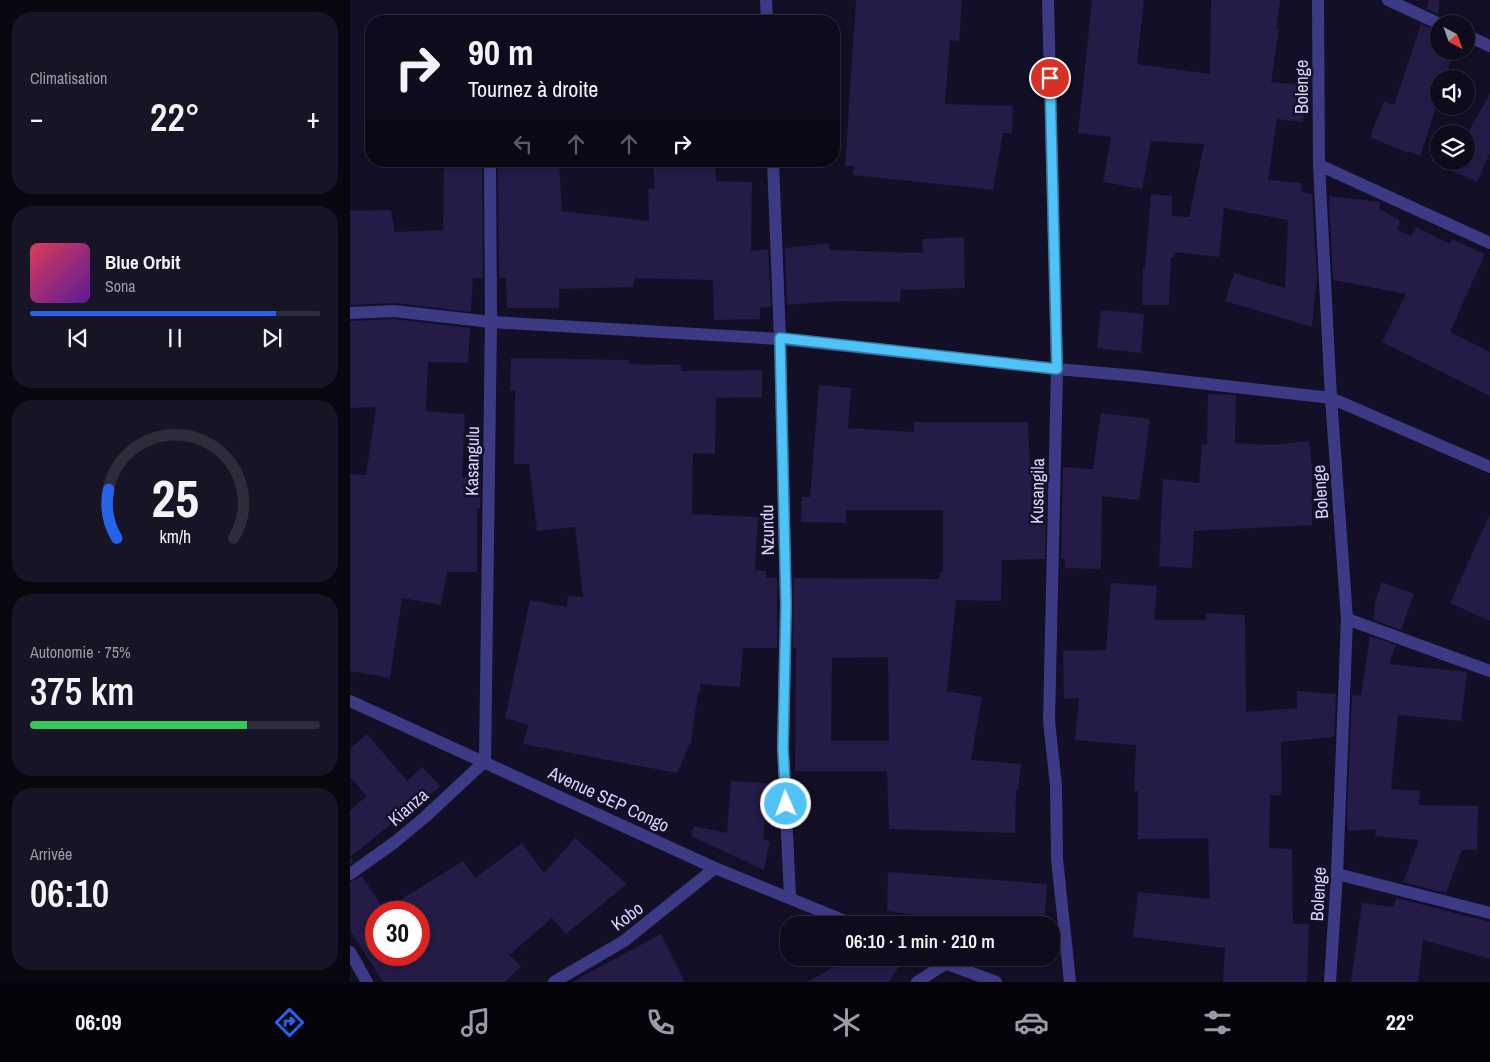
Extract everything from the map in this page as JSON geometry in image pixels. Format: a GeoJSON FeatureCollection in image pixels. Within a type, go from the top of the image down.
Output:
{"type":"FeatureCollection","features":[{"type":"Feature","properties":{"kind":"street"},"geometry":{"type":"LineString","coordinates":[[766,0],[767,15]]}},
{"type":"Feature","properties":{"kind":"street","name":"Kusangila"},"geometry":{"type":"LineString","coordinates":[[1048,0],[1057,369],[1049,721],[1056,786],[1057,859],[1070,982]]}},
{"type":"Feature","properties":{"kind":"street","name":"Bolenge"},"geometry":{"type":"LineString","coordinates":[[1318,0],[1319,165],[1330,398],[1347,619],[1337,874],[1330,982]]}},
{"type":"Feature","properties":{"kind":"street"},"geometry":{"type":"LineString","coordinates":[[1388,0],[1430,19]]}},
{"type":"Feature","properties":{"kind":"street"},"geometry":{"type":"LineString","coordinates":[[1475,40],[1490,46]]}},
{"type":"Feature","properties":{"kind":"street"},"geometry":{"type":"LineString","coordinates":[[1319,165],[1490,243]]}},
{"type":"Feature","properties":{"kind":"street","name":"Kasangulu"},"geometry":{"type":"LineString","coordinates":[[485,762],[491,322],[490,167]]}},
{"type":"Feature","properties":{"kind":"street","name":"Nzundu"},"geometry":{"type":"LineString","coordinates":[[773,167],[780,338],[786,605],[783,748],[790,897]]}},
{"type":"Feature","properties":{"kind":"street"},"geometry":{"type":"LineString","coordinates":[[350,313],[394,311],[491,322],[780,338],[1330,398],[1490,467]]}},
{"type":"Feature","properties":{"kind":"street"},"geometry":{"type":"LineString","coordinates":[[1347,619],[1490,671]]}},
{"type":"Feature","properties":{"kind":"street","name":"Avenue SEP Congo"},"geometry":{"type":"LineString","coordinates":[[350,701],[715,868],[834,916]]}},
{"type":"Feature","properties":{"kind":"street","name":"Kianza"},"geometry":{"type":"LineString","coordinates":[[350,874],[395,842],[485,762]]}},
{"type":"Feature","properties":{"kind":"street","name":"Kobo"},"geometry":{"type":"LineString","coordinates":[[554,982],[624,941],[715,868]]}},
{"type":"Feature","properties":{"kind":"street"},"geometry":{"type":"LineString","coordinates":[[1337,874],[1490,913]]}},
{"type":"Feature","properties":{"kind":"street"},"geometry":{"type":"LineString","coordinates":[[350,952],[367,982]]}},
{"type":"Feature","properties":{"kind":"street"},"geometry":{"type":"LineString","coordinates":[[917,982],[942,966]]}},
{"type":"Feature","properties":{"kind":"street"},"geometry":{"type":"LineString","coordinates":[[951,966],[996,982]]}},
{"type":"Feature","properties":{"kind":"building"},"geometry":{"type":"Polygon","coordinates":[[[856,0],[962,0],[959,41],[950,40],[945,104],[1013,106],[1012,133],[1003,133],[993,190],[853,175],[854,166],[845,166],[856,0]]]}},
{"type":"Feature","properties":{"kind":"building"},"geometry":{"type":"Polygon","coordinates":[[[1092,0],[1144,0],[1137,64],[1210,74],[1211,0],[1280,0],[1276,29],[1279,29],[1271,82],[1307,85],[1303,122],[1277,119],[1268,180],[1302,183],[1301,192],[1312,194],[1317,277],[1312,327],[1225,301],[1234,273],[1285,288],[1288,220],[1224,208],[1219,257],[1174,252],[1174,257],[1171,257],[1169,305],[1142,305],[1143,268],[1145,268],[1151,194],[1172,196],[1172,216],[1189,217],[1204,144],[1151,141],[1142,189],[1103,182],[1111,137],[1078,133],[1092,0]]]}},
{"type":"Feature","properties":{"kind":"building"},"geometry":{"type":"Polygon","coordinates":[[[1429,0],[1439,0],[1439,14],[1426,9],[1429,0]]]}},
{"type":"Feature","properties":{"kind":"building"},"geometry":{"type":"Polygon","coordinates":[[[1421,24],[1430,28],[1430,60],[1451,60],[1448,70],[1430,70],[1430,115],[1434,115],[1420,156],[1370,137],[1384,101],[1394,105],[1421,24]]]}},
{"type":"Feature","properties":{"kind":"building"},"geometry":{"type":"Polygon","coordinates":[[[1490,94],[1490,153],[1477,182],[1450,170],[1475,170],[1475,125],[1472,125],[1490,94]]]}},
{"type":"Feature","properties":{"kind":"building"},"geometry":{"type":"Polygon","coordinates":[[[444,167],[482,167],[483,278],[473,278],[471,312],[395,303],[350,305],[350,211],[391,210],[395,232],[443,230],[444,167]]]}},
{"type":"Feature","properties":{"kind":"building"},"geometry":{"type":"Polygon","coordinates":[[[498,167],[559,167],[562,211],[649,221],[648,189],[655,188],[653,167],[715,167],[716,181],[752,182],[751,251],[768,249],[771,307],[760,308],[760,319],[714,320],[713,280],[635,278],[633,287],[559,289],[559,308],[507,308],[506,278],[499,278],[498,167]]]}},
{"type":"Feature","properties":{"kind":"building"},"geometry":{"type":"Polygon","coordinates":[[[1329,196],[1380,202],[1379,209],[1400,220],[1397,230],[1411,236],[1416,227],[1450,244],[1452,239],[1485,254],[1450,332],[1490,352],[1490,396],[1382,342],[1406,294],[1333,280],[1329,196]]]}},
{"type":"Feature","properties":{"kind":"building"},"geometry":{"type":"Polygon","coordinates":[[[964,237],[965,288],[901,290],[900,302],[837,301],[787,305],[785,248],[829,243],[829,250],[923,253],[922,239],[964,237]]]}},
{"type":"Feature","properties":{"kind":"building"},"geometry":{"type":"Polygon","coordinates":[[[1101,310],[1144,314],[1141,353],[1097,348],[1101,310]]]}},
{"type":"Feature","properties":{"kind":"building"},"geometry":{"type":"Polygon","coordinates":[[[394,319],[470,328],[468,363],[428,362],[426,411],[465,414],[462,477],[481,478],[480,508],[477,508],[477,572],[447,572],[441,605],[402,598],[390,678],[350,671],[350,474],[366,475],[376,407],[350,408],[350,321],[394,319]]]}},
{"type":"Feature","properties":{"kind":"building"},"geometry":{"type":"Polygon","coordinates":[[[511,358],[629,360],[629,364],[681,365],[681,371],[762,370],[762,397],[716,398],[715,454],[693,453],[692,514],[758,517],[755,570],[766,571],[766,578],[777,578],[777,648],[743,648],[740,687],[700,684],[701,691],[698,692],[691,742],[677,773],[523,744],[528,725],[505,718],[530,600],[567,607],[568,596],[583,597],[575,527],[537,531],[529,464],[514,464],[515,391],[510,391],[511,358]]]}},
{"type":"Feature","properties":{"kind":"building"},"geometry":{"type":"Polygon","coordinates":[[[819,385],[851,388],[848,428],[914,432],[914,422],[1028,422],[1030,466],[1047,467],[1045,559],[1002,560],[1001,601],[956,600],[947,691],[982,697],[971,760],[1021,764],[1018,790],[1016,790],[1015,833],[889,829],[887,771],[795,771],[796,648],[793,648],[794,578],[939,579],[940,572],[943,572],[943,510],[846,510],[846,523],[801,522],[802,497],[810,497],[819,385]],[[888,657],[832,658],[831,741],[889,741],[888,657]]]}},
{"type":"Feature","properties":{"kind":"building"},"geometry":{"type":"Polygon","coordinates":[[[1208,394],[1236,395],[1235,443],[1272,445],[1309,441],[1312,467],[1312,525],[1194,531],[1192,568],[1159,566],[1163,479],[1199,483],[1202,444],[1207,445],[1208,394]]]}},
{"type":"Feature","properties":{"kind":"building"},"geometry":{"type":"Polygon","coordinates":[[[1101,413],[1150,419],[1139,500],[1102,496],[1101,569],[1065,568],[1065,559],[1061,559],[1063,467],[1093,469],[1101,413]]]}},
{"type":"Feature","properties":{"kind":"building"},"geometry":{"type":"Polygon","coordinates":[[[1490,514],[1490,621],[1450,603],[1490,514]]]}},
{"type":"Feature","properties":{"kind":"building"},"geometry":{"type":"Polygon","coordinates":[[[1382,582],[1414,594],[1401,630],[1373,620],[1376,598],[1382,582]]]}},
{"type":"Feature","properties":{"kind":"building"},"geometry":{"type":"Polygon","coordinates":[[[1111,583],[1157,586],[1154,620],[1206,620],[1206,613],[1245,615],[1246,712],[1297,708],[1297,691],[1336,694],[1334,737],[1281,742],[1282,795],[1270,795],[1269,848],[1292,849],[1293,924],[1309,924],[1307,982],[1223,982],[1225,948],[1133,937],[1138,892],[1210,899],[1208,838],[1138,839],[1138,791],[1134,791],[1136,745],[1075,740],[1079,698],[1064,699],[1063,651],[1106,650],[1111,583]]]}},
{"type":"Feature","properties":{"kind":"building"},"geometry":{"type":"Polygon","coordinates":[[[1370,636],[1396,645],[1389,664],[1467,672],[1461,721],[1398,715],[1391,789],[1420,791],[1419,805],[1478,806],[1477,850],[1462,850],[1446,893],[1403,882],[1419,840],[1375,836],[1376,829],[1348,831],[1352,695],[1361,696],[1370,636]]]}},
{"type":"Feature","properties":{"kind":"building"},"geometry":{"type":"Polygon","coordinates":[[[367,734],[407,781],[422,767],[440,786],[398,826],[395,821],[350,857],[350,810],[367,796],[350,777],[350,749],[367,734]]]}},
{"type":"Feature","properties":{"kind":"building"},"geometry":{"type":"Polygon","coordinates":[[[731,781],[768,783],[763,840],[770,841],[764,870],[691,836],[694,826],[727,833],[731,781]]]}},
{"type":"Feature","properties":{"kind":"building"},"geometry":{"type":"Polygon","coordinates":[[[575,838],[627,884],[566,934],[552,918],[509,955],[521,966],[505,982],[383,982],[373,966],[430,966],[430,901],[399,901],[463,861],[475,878],[522,843],[544,873],[575,838]]]}},
{"type":"Feature","properties":{"kind":"building"},"geometry":{"type":"Polygon","coordinates":[[[888,872],[1047,884],[1045,916],[922,916],[887,911],[888,872]]]}},
{"type":"Feature","properties":{"kind":"building"},"geometry":{"type":"Polygon","coordinates":[[[362,876],[378,901],[365,901],[365,954],[350,930],[350,882],[362,876]]]}},
{"type":"Feature","properties":{"kind":"building"},"geometry":{"type":"Polygon","coordinates":[[[1397,898],[1490,922],[1490,959],[1423,940],[1418,982],[1351,982],[1362,903],[1393,907],[1397,898]]]}},
{"type":"Feature","properties":{"kind":"building"},"geometry":{"type":"Polygon","coordinates":[[[661,934],[685,982],[572,982],[661,934]]]}},
{"type":"Feature","properties":{"kind":"building"},"geometry":{"type":"Polygon","coordinates":[[[836,966],[900,966],[889,982],[807,982],[836,966]]]}},
{"type":"Feature","properties":{"kind":"route"},"geometry":{"type":"LineString","coordinates":[[786,804],[783,748],[786,605],[780,338],[1057,369],[1050,78]]}}]}
